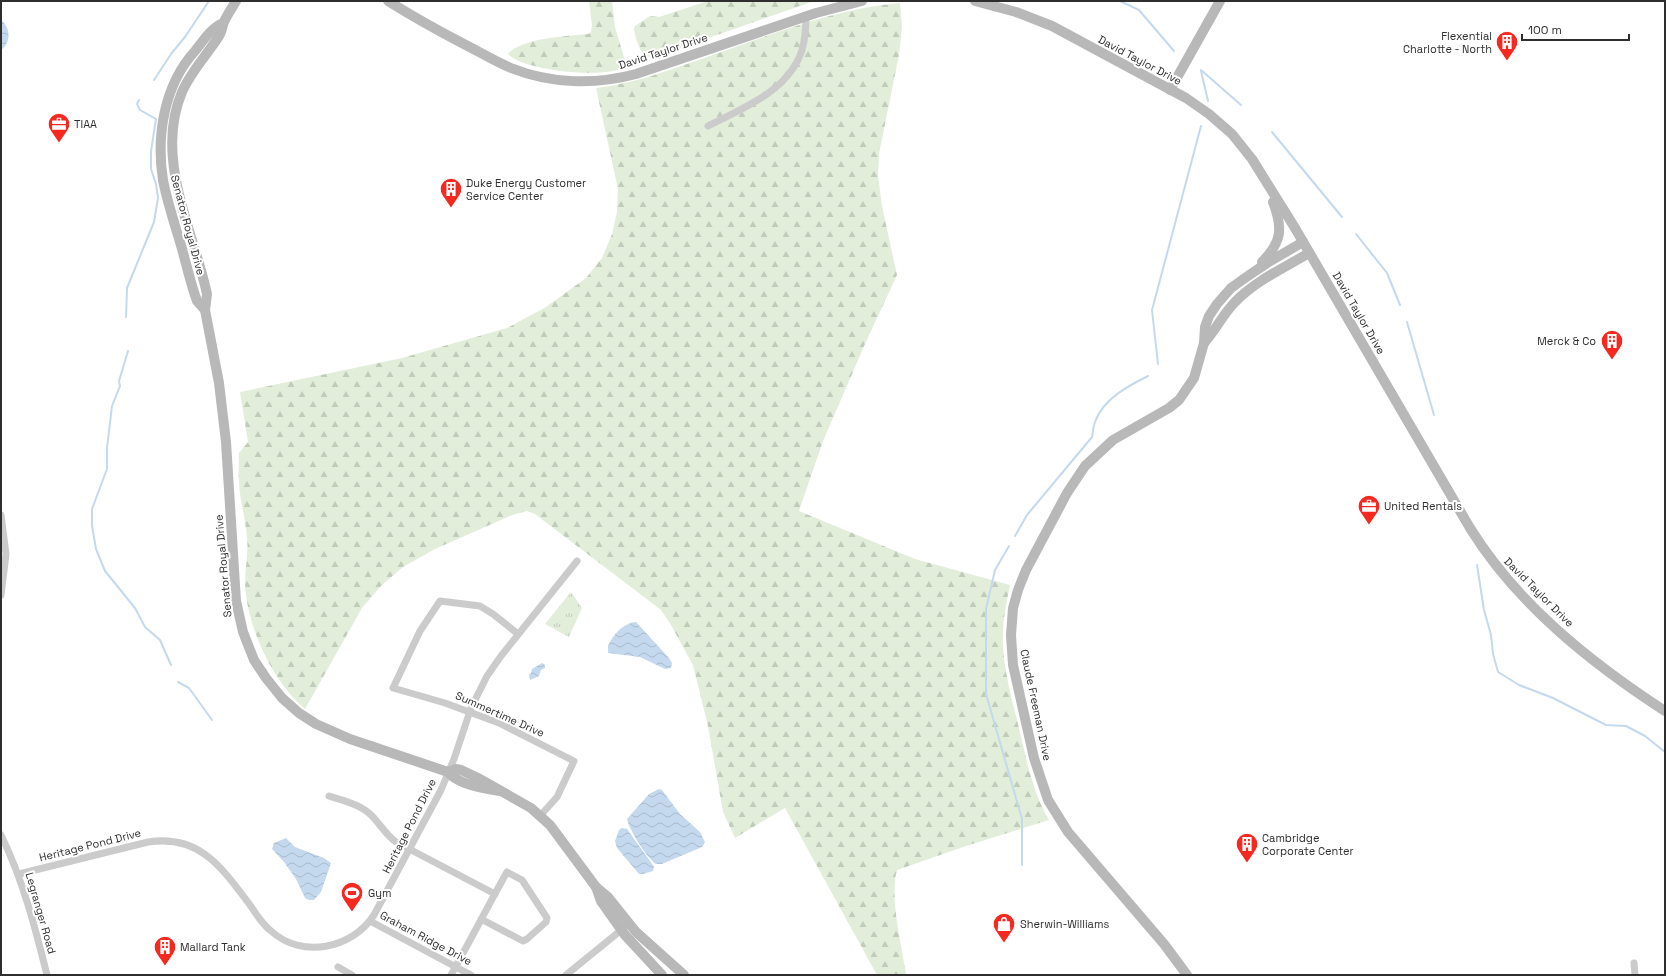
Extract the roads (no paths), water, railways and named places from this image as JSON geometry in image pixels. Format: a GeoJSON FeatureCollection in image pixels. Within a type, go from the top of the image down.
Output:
{"type":"FeatureCollection","features":[{"type":"Feature","properties":{"kind":"street","name":"Senator Royal Drive"},"geometry":{"type":"LineString","coordinates":[[236,1],[223,24],[222,30],[218,37],[190,77],[181,94],[174,124],[172,151],[174,173],[178,191],[207,294],[207,304],[205,310],[219,383],[226,442],[236,601],[243,632],[254,660],[282,698],[299,713],[316,724],[350,739],[448,772],[452,777],[458,780],[479,787],[500,791],[521,802],[540,816],[556,831],[596,887]]}},
{"type":"Feature","properties":{"kind":"street","name":"David Taylor Drive"},"geometry":{"type":"LineString","coordinates":[[388,1],[439,31],[510,67],[536,76],[579,82],[609,80],[636,74],[806,16],[862,1]]}},
{"type":"Feature","properties":{"kind":"street","name":"David Taylor Drive"},"geometry":{"type":"LineString","coordinates":[[975,1],[1016,12],[1047,24],[1170,90],[1205,111],[1227,129],[1244,147],[1303,242],[1470,528],[1495,565],[1539,612],[1589,657],[1665,711]]}},
{"type":"Feature","properties":{"kind":"street"},"geometry":{"type":"LineString","coordinates":[[1170,90],[1220,1]]}},
{"type":"Feature","properties":{"kind":"street"},"geometry":{"type":"LineString","coordinates":[[708,126],[764,97],[776,88],[796,62],[801,52],[805,33],[806,16]]}},
{"type":"Feature","properties":{"kind":"street","name":"Senator Royal Drive"},"geometry":{"type":"LineString","coordinates":[[205,310],[196,301],[166,192],[161,164],[161,142],[168,97],[177,76],[189,57],[211,31],[223,24]]}},
{"type":"Feature","properties":{"kind":"street"},"geometry":{"type":"LineString","coordinates":[[1245,278],[1270,254],[1277,243],[1279,236],[1278,216],[1265,182]]}},
{"type":"Feature","properties":{"kind":"street","name":"Claude Freeman Drive"},"geometry":{"type":"LineString","coordinates":[[1187,975],[1167,948],[1068,832],[1045,793],[1034,758],[1015,674],[1011,635],[1013,608],[1022,578],[1076,478],[1088,462],[1107,444],[1169,408],[1179,400],[1194,378],[1204,344],[1205,327],[1212,310],[1227,292],[1245,278],[1277,256],[1303,242]]}},
{"type":"Feature","properties":{"kind":"street","name":"Claude Freeman Drive"},"geometry":{"type":"LineString","coordinates":[[1204,344],[1229,308],[1241,296],[1270,276],[1309,253]]}},
{"type":"Feature","properties":{"kind":"street"},"geometry":{"type":"LineString","coordinates":[[1,515],[6,554],[1,595]]}},
{"type":"Feature","properties":{"kind":"street","name":"Heritage Pond Drive"},"geometry":{"type":"LineString","coordinates":[[19,874],[148,842],[172,841],[195,848],[216,862],[266,926],[277,936],[306,947],[323,947],[331,946],[353,936],[370,921],[441,790],[454,759],[470,712],[487,676],[518,634],[577,561]]}},
{"type":"Feature","properties":{"kind":"street","name":"Summertime Drive"},"geometry":{"type":"LineString","coordinates":[[518,634],[488,610],[476,605],[440,601],[408,654],[393,688],[438,700],[499,723],[574,761],[557,797],[540,816]]}},
{"type":"Feature","properties":{"kind":"street"},"geometry":{"type":"LineString","coordinates":[[329,796],[352,803],[364,809],[372,816],[390,838],[495,894]]}},
{"type":"Feature","properties":{"kind":"street","name":"Legranger Road"},"geometry":{"type":"LineString","coordinates":[[1,835],[19,874],[31,913],[46,975]]}},
{"type":"Feature","properties":{"kind":"street"},"geometry":{"type":"LineString","coordinates":[[451,975],[507,872],[515,875],[524,882],[547,916],[547,920],[523,941],[482,919]]}},
{"type":"Feature","properties":{"kind":"street"},"geometry":{"type":"LineString","coordinates":[[596,887],[608,897],[636,932],[684,975]]}},
{"type":"Feature","properties":{"kind":"street"},"geometry":{"type":"LineString","coordinates":[[596,887],[601,901],[621,930],[643,957],[662,975]]}},
{"type":"Feature","properties":{"kind":"street","name":"Graham Ridge Drive"},"geometry":{"type":"LineString","coordinates":[[370,921],[471,975]]}},
{"type":"Feature","properties":{"kind":"street"},"geometry":{"type":"LineString","coordinates":[[566,975],[629,923]]}},
{"type":"Feature","properties":{"kind":"street"},"geometry":{"type":"LineString","coordinates":[[1634,963],[1635,975]]}},
{"type":"Feature","properties":{"kind":"street"},"geometry":{"type":"LineString","coordinates":[[338,967],[352,975]]}},
{"type":"Feature","properties":{"kind":"water"},"geometry":{"type":"Polygon","coordinates":[[[1,20],[7,27],[8,40],[1,50],[1,20]]]}},
{"type":"Feature","properties":{"kind":"water"},"geometry":{"type":"Polygon","coordinates":[[[636,622],[669,658],[672,663],[671,668],[665,669],[640,657],[608,653],[608,646],[616,634],[623,627],[636,622]]]}},
{"type":"Feature","properties":{"kind":"water"},"geometry":{"type":"Polygon","coordinates":[[[542,663],[545,665],[545,668],[541,670],[539,676],[530,680],[529,675],[532,669],[542,663]]]}},
{"type":"Feature","properties":{"kind":"water"},"geometry":{"type":"Polygon","coordinates":[[[659,789],[662,790],[680,814],[700,832],[705,842],[702,847],[662,864],[656,864],[652,861],[639,843],[628,824],[627,819],[649,794],[659,789]]]}},
{"type":"Feature","properties":{"kind":"water"},"geometry":{"type":"Polygon","coordinates":[[[622,828],[627,829],[654,867],[653,871],[639,874],[617,848],[615,841],[619,830],[622,828]]]}},
{"type":"Feature","properties":{"kind":"water"},"geometry":{"type":"Polygon","coordinates":[[[286,838],[295,847],[324,858],[331,863],[321,892],[314,900],[305,898],[296,879],[284,862],[272,849],[274,843],[286,838]]]}},
{"type":"Feature","properties":{"kind":"waterway"},"geometry":{"type":"LineString","coordinates":[[154,80],[209,1]]}},
{"type":"Feature","properties":{"kind":"waterway"},"geometry":{"type":"LineString","coordinates":[[1120,1],[1139,10],[1174,51]]}},
{"type":"Feature","properties":{"kind":"waterway"},"geometry":{"type":"LineString","coordinates":[[1201,70],[1241,105]]}},
{"type":"Feature","properties":{"kind":"waterway"},"geometry":{"type":"LineString","coordinates":[[1201,71],[1208,101]]}},
{"type":"Feature","properties":{"kind":"waterway"},"geometry":{"type":"LineString","coordinates":[[126,317],[127,288],[154,222],[158,198],[156,184],[151,169],[151,151],[156,119],[140,110],[137,104],[139,100]]}},
{"type":"Feature","properties":{"kind":"waterway"},"geometry":{"type":"LineString","coordinates":[[1158,364],[1152,310],[1201,126]]}},
{"type":"Feature","properties":{"kind":"waterway"},"geometry":{"type":"LineString","coordinates":[[1272,132],[1342,217]]}},
{"type":"Feature","properties":{"kind":"waterway"},"geometry":{"type":"LineString","coordinates":[[1356,234],[1387,273],[1400,305]]}},
{"type":"Feature","properties":{"kind":"waterway"},"geometry":{"type":"LineString","coordinates":[[1407,322],[1434,415]]}},
{"type":"Feature","properties":{"kind":"waterway"},"geometry":{"type":"LineString","coordinates":[[128,351],[119,381],[120,386],[112,406],[107,448],[107,469],[92,509],[92,526],[96,549],[105,571],[135,608],[145,627],[160,640],[171,665]]}},
{"type":"Feature","properties":{"kind":"waterway"},"geometry":{"type":"LineString","coordinates":[[1015,536],[1027,515],[1092,437],[1095,422],[1104,407],[1117,394],[1148,376]]}},
{"type":"Feature","properties":{"kind":"waterway"},"geometry":{"type":"LineString","coordinates":[[1009,546],[995,570],[986,609],[986,694],[1022,819],[1022,865]]}},
{"type":"Feature","properties":{"kind":"waterway"},"geometry":{"type":"LineString","coordinates":[[1477,565],[1484,610],[1491,635],[1493,654],[1498,672],[1519,685],[1553,698],[1606,725],[1626,726],[1645,736],[1665,752]]}},
{"type":"Feature","properties":{"kind":"waterway"},"geometry":{"type":"LineString","coordinates":[[178,682],[189,688],[212,720]]}},
{"type":"Feature","properties":{"kind":"place","name":"Flexential Charlotte - North"},"geometry":{"type":"Point","coordinates":[1507,62]}},
{"type":"Feature","properties":{"kind":"place","name":"TIAA"},"geometry":{"type":"Point","coordinates":[59,144]}},
{"type":"Feature","properties":{"kind":"place","name":"Duke Energy Customer Service Center"},"geometry":{"type":"Point","coordinates":[451,208]}},
{"type":"Feature","properties":{"kind":"place","name":"Merck & Co"},"geometry":{"type":"Point","coordinates":[1612,360]}},
{"type":"Feature","properties":{"kind":"place","name":"United Rentals"},"geometry":{"type":"Point","coordinates":[1369,526]}},
{"type":"Feature","properties":{"kind":"place","name":"Cambridge Corporate Center"},"geometry":{"type":"Point","coordinates":[1247,864]}},
{"type":"Feature","properties":{"kind":"place","name":"Gym"},"geometry":{"type":"Point","coordinates":[352,912]}},
{"type":"Feature","properties":{"kind":"place","name":"Sherwin-Williams"},"geometry":{"type":"Point","coordinates":[1004,944]}},
{"type":"Feature","properties":{"kind":"place","name":"Mallard Tank"},"geometry":{"type":"Point","coordinates":[165,966]}}]}
